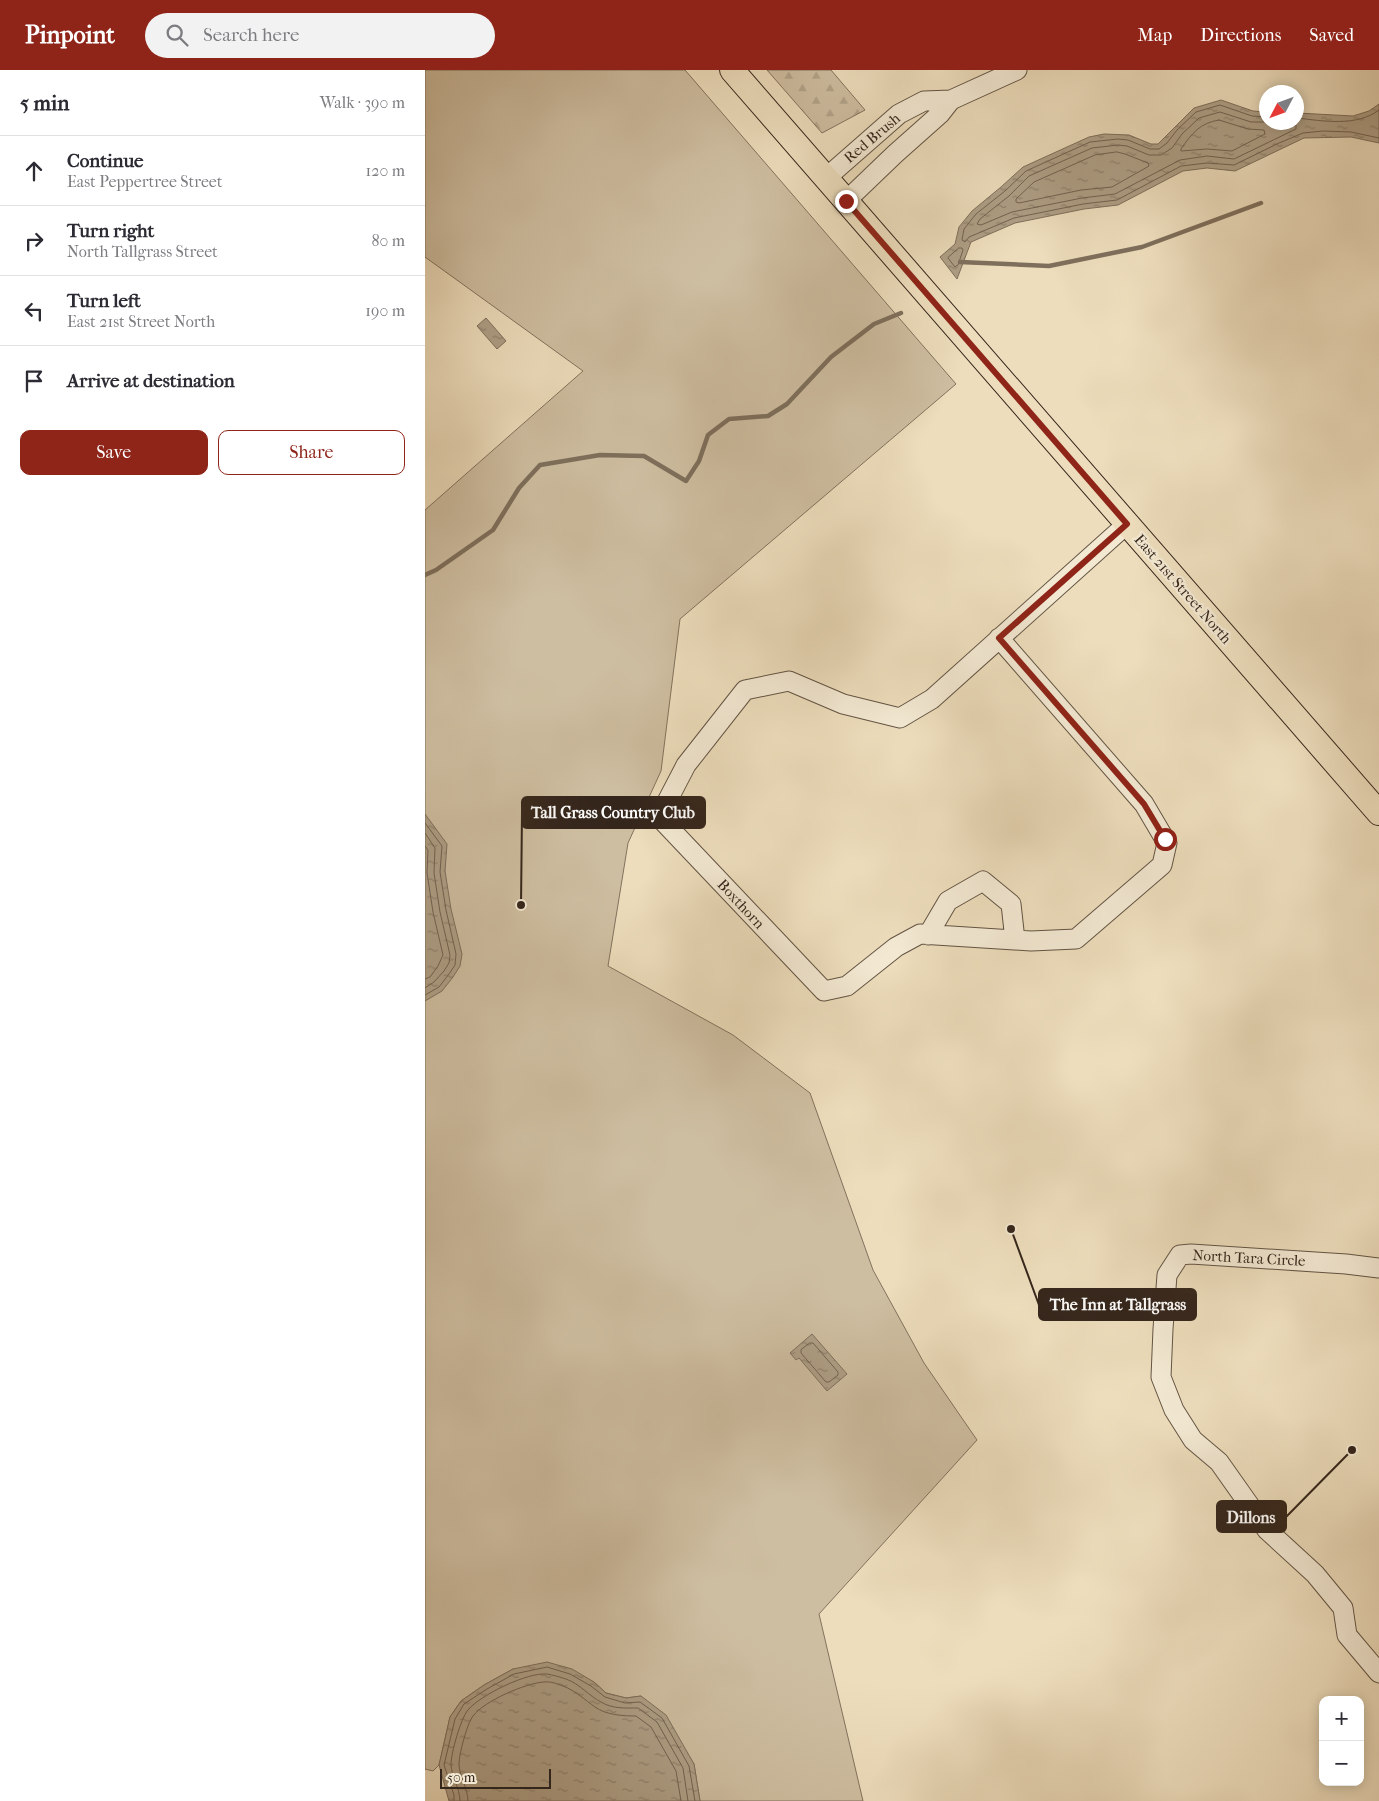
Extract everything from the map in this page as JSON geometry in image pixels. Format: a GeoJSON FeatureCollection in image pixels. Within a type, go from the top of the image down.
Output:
{"type":"FeatureCollection","features":[{"type":"Feature","properties":{"kind":"main road","name":"East 21st Street North"},"geometry":{"type":"LineString","coordinates":[[732,70],[1379,813]]}},
{"type":"Feature","properties":{"kind":"street","name":"Red Brush"},"geometry":{"type":"LineString","coordinates":[[826,178],[899,114],[924,101],[951,100],[1017,70]]}},
{"type":"Feature","properties":{"kind":"street","name":"Red Brush"},"geometry":{"type":"LineString","coordinates":[[846,201],[940,114],[951,100]]}},
{"type":"Feature","properties":{"kind":"street"},"geometry":{"type":"LineString","coordinates":[[1015,940],[1011,904],[983,881],[948,901],[928,935],[1031,941],[1076,939],[1161,864],[1167,843],[1144,804],[999,638],[1127,524]]}},
{"type":"Feature","properties":{"kind":"street","name":"Boxthorn"},"geometry":{"type":"LineString","coordinates":[[928,935],[920,934],[896,948],[847,986],[824,991],[659,817],[686,765],[745,690],[789,681],[843,704],[900,718],[932,698],[999,638]]}},
{"type":"Feature","properties":{"kind":"street","name":"North Tara Circle"},"geometry":{"type":"LineString","coordinates":[[1379,1268],[1346,1264],[1191,1254],[1180,1255],[1167,1275],[1161,1376],[1174,1410],[1193,1440],[1219,1462],[1267,1530],[1315,1574],[1343,1608],[1347,1635],[1379,1673]]}},
{"type":"Feature","properties":{"kind":"green space"},"geometry":{"type":"Polygon","coordinates":[[[425,70],[685,70],[956,384],[680,619],[661,771],[628,843],[608,966],[733,1035],[810,1093],[873,1270],[924,1363],[977,1440],[819,1614],[863,1801],[700,1801],[694,1764],[682,1746],[641,1696],[626,1698],[606,1693],[594,1682],[513,1669],[484,1685],[461,1701],[450,1717],[439,1765],[433,1771],[425,1769],[425,510],[583,371],[425,257],[425,70]]]}},
{"type":"Feature","properties":{"kind":"green space"},"geometry":{"type":"Polygon","coordinates":[[[767,70],[831,70],[865,110],[822,133],[767,70]]]}},
{"type":"Feature","properties":{"kind":"water"},"geometry":{"type":"Polygon","coordinates":[[[1221,100],[1259,111],[1259,130],[1304,130],[1304,113],[1353,116],[1369,111],[1379,104],[1379,143],[1351,137],[1304,138],[1235,171],[1207,168],[1183,171],[1118,205],[1084,209],[1015,223],[971,242],[957,279],[940,257],[955,244],[959,227],[972,211],[1023,167],[1089,137],[1104,134],[1129,135],[1151,144],[1158,144],[1194,108],[1221,100]]]}},
{"type":"Feature","properties":{"kind":"water"},"geometry":{"type":"Polygon","coordinates":[[[486,318],[506,341],[497,349],[477,326],[486,318]]]}},
{"type":"Feature","properties":{"kind":"water"},"geometry":{"type":"Polygon","coordinates":[[[425,814],[447,844],[445,871],[451,909],[462,954],[460,966],[442,991],[425,1001],[425,814]]]}},
{"type":"Feature","properties":{"kind":"water"},"geometry":{"type":"Polygon","coordinates":[[[812,1334],[847,1374],[827,1391],[799,1358],[796,1360],[790,1353],[812,1334]]]}},
{"type":"Feature","properties":{"kind":"water"},"geometry":{"type":"Polygon","coordinates":[[[547,1662],[572,1669],[594,1682],[606,1693],[626,1698],[641,1696],[666,1715],[694,1764],[700,1801],[449,1801],[439,1765],[450,1717],[461,1701],[484,1685],[513,1669],[547,1662]]]}},
{"type":"Feature","properties":{"kind":"waterway"},"geometry":{"type":"LineString","coordinates":[[960,262],[1049,266],[1142,247],[1261,203]]}},
{"type":"Feature","properties":{"kind":"waterway"},"geometry":{"type":"LineString","coordinates":[[425,575],[436,570],[493,530],[519,488],[540,465],[600,455],[644,456],[686,481],[699,461],[708,435],[729,419],[768,416],[787,404],[831,357],[874,324],[901,313]]}},
{"type":"Feature","properties":{"kind":"place","name":"Tall Grass Country Club"},"geometry":{"type":"Point","coordinates":[521,905]}},
{"type":"Feature","properties":{"kind":"place","name":"The Inn at Tallgrass"},"geometry":{"type":"Point","coordinates":[1011,1229]}},
{"type":"Feature","properties":{"kind":"place","name":"Dillons"},"geometry":{"type":"Point","coordinates":[1352,1450]}},
{"type":"Feature","properties":{"kind":"route"},"geometry":{"type":"LineString","coordinates":[[846,201],[1127,524],[999,638],[1144,804],[1165,839]]}}]}
